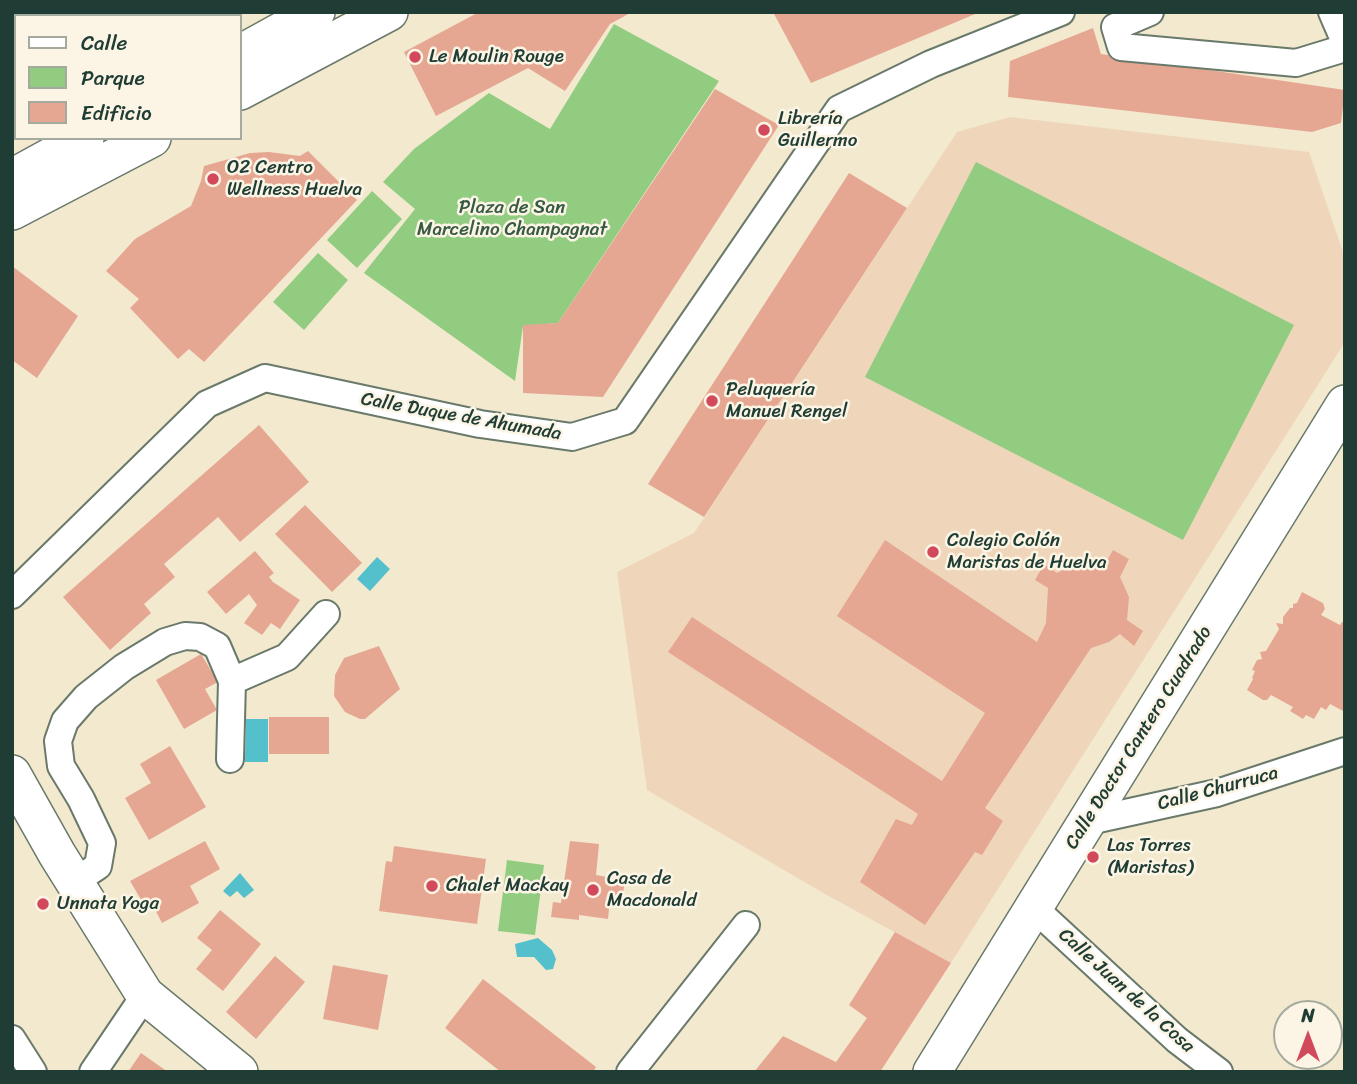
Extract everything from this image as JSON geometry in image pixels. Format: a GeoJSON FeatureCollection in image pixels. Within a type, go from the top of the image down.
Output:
{"type":"FeatureCollection","features":[{"type":"Feature","properties":{"kind":"street"},"geometry":{"type":"LineString","coordinates":[[242,53],[316,12]]}},
{"type":"Feature","properties":{"kind":"street"},"geometry":{"type":"LineString","coordinates":[[242,91],[389,12]]}},
{"type":"Feature","properties":{"kind":"street","name":"Calle Duque de Ahumada"},"geometry":{"type":"LineString","coordinates":[[12,595],[207,404],[265,378],[480,424],[572,437],[625,421],[839,109],[931,64],[1060,12]]}},
{"type":"Feature","properties":{"kind":"street"},"geometry":{"type":"LineString","coordinates":[[1150,12],[1115,27],[1121,47],[1296,63],[1345,48]]}},
{"type":"Feature","properties":{"kind":"street"},"geometry":{"type":"LineString","coordinates":[[1332,12],[1345,43]]}},
{"type":"Feature","properties":{"kind":"street"},"geometry":{"type":"LineString","coordinates":[[12,211],[148,140]]}},
{"type":"Feature","properties":{"kind":"street"},"geometry":{"type":"LineString","coordinates":[[12,178],[74,141]]}},
{"type":"Feature","properties":{"kind":"street","name":"Calle Doctor Cantero Cuadrado"},"geometry":{"type":"LineString","coordinates":[[932,1072],[1345,404]]}},
{"type":"Feature","properties":{"kind":"street"},"geometry":{"type":"LineString","coordinates":[[232,681],[287,657],[326,614]]}},
{"type":"Feature","properties":{"kind":"street"},"geometry":{"type":"LineString","coordinates":[[66,868],[98,866],[102,844],[81,799],[61,766],[58,741],[65,722],[86,697],[124,667],[165,642],[185,636],[200,637],[217,646],[232,681],[229,759]]}},
{"type":"Feature","properties":{"kind":"street","name":"Calle Churruca"},"geometry":{"type":"LineString","coordinates":[[1089,821],[1217,793],[1345,751]]}},
{"type":"Feature","properties":{"kind":"street"},"geometry":{"type":"LineString","coordinates":[[12,774],[66,868],[145,995],[239,1072]]}},
{"type":"Feature","properties":{"kind":"street","name":"Calle Juan de la Cosa"},"geometry":{"type":"LineString","coordinates":[[1034,908],[1177,1040],[1219,1072]]}},
{"type":"Feature","properties":{"kind":"street"},"geometry":{"type":"LineString","coordinates":[[630,1072],[746,925]]}},
{"type":"Feature","properties":{"kind":"street"},"geometry":{"type":"LineString","coordinates":[[93,1072],[145,995]]}},
{"type":"Feature","properties":{"kind":"street"},"geometry":{"type":"LineString","coordinates":[[12,1039],[33,1072]]}},
{"type":"Feature","properties":{"kind":"shaded area","name":"Colegio Colón Maristas de Huelva"},"geometry":{"type":"Polygon","coordinates":[[[1010,117],[1309,152],[1345,258],[1345,342],[951,963],[825,894],[647,790],[617,572],[694,533],[957,132],[1010,117]]]}},
{"type":"Feature","properties":{"kind":"green space","name":"Plaza de San Marcelino Champagnat"},"geometry":{"type":"Polygon","coordinates":[[[614,24],[719,81],[558,323],[523,326],[515,381],[364,273],[415,209],[383,182],[414,149],[489,93],[550,129],[614,24]]]}},
{"type":"Feature","properties":{"kind":"green space"},"geometry":{"type":"Polygon","coordinates":[[[976,162],[1294,325],[1183,540],[865,377],[976,162]]]}},
{"type":"Feature","properties":{"kind":"green space"},"geometry":{"type":"Polygon","coordinates":[[[372,191],[402,219],[357,268],[327,240],[372,191]]]}},
{"type":"Feature","properties":{"kind":"green space"},"geometry":{"type":"Polygon","coordinates":[[[318,253],[348,280],[304,330],[273,302],[318,253]]]}},
{"type":"Feature","properties":{"kind":"green space"},"geometry":{"type":"Polygon","coordinates":[[[507,860],[544,865],[535,935],[498,931],[507,860]]]}},
{"type":"Feature","properties":{"kind":"water"},"geometry":{"type":"Polygon","coordinates":[[[377,557],[390,569],[370,591],[357,579],[377,557]]]}},
{"type":"Feature","properties":{"kind":"water"},"geometry":{"type":"Polygon","coordinates":[[[246,719],[268,719],[268,762],[245,762],[246,719]]]}},
{"type":"Feature","properties":{"kind":"water"},"geometry":{"type":"Polygon","coordinates":[[[240,873],[254,890],[244,898],[237,891],[230,897],[223,891],[240,873]]]}},
{"type":"Feature","properties":{"kind":"water"},"geometry":{"type":"Polygon","coordinates":[[[538,938],[552,950],[556,959],[553,969],[546,970],[534,957],[517,957],[515,944],[538,938]]]}},
{"type":"Feature","properties":{"kind":"building"},"geometry":{"type":"Polygon","coordinates":[[[42,12],[76,14],[42,14],[42,12]]]}},
{"type":"Feature","properties":{"kind":"building"},"geometry":{"type":"Polygon","coordinates":[[[479,12],[632,12],[610,24],[565,91],[528,68],[436,116],[404,52],[479,12]]]}},
{"type":"Feature","properties":{"kind":"building"},"geometry":{"type":"Polygon","coordinates":[[[773,12],[980,12],[811,83],[773,12]]]}},
{"type":"Feature","properties":{"kind":"building"},"geometry":{"type":"Polygon","coordinates":[[[1093,28],[1101,54],[1345,90],[1341,123],[1312,132],[1008,97],[1010,61],[1093,28]]]}},
{"type":"Feature","properties":{"kind":"building"},"geometry":{"type":"Polygon","coordinates":[[[12,49],[14,134],[12,135],[12,49]]]}},
{"type":"Feature","properties":{"kind":"building"},"geometry":{"type":"Polygon","coordinates":[[[715,89],[779,125],[603,397],[523,393],[523,325],[558,323],[715,89]]]}},
{"type":"Feature","properties":{"kind":"building"},"geometry":{"type":"Polygon","coordinates":[[[308,151],[357,200],[204,362],[189,349],[178,359],[130,308],[139,299],[106,271],[135,239],[191,206],[204,166],[250,153],[269,152],[300,156],[308,151]]]}},
{"type":"Feature","properties":{"kind":"building"},"geometry":{"type":"Polygon","coordinates":[[[849,173],[907,208],[704,517],[648,484],[849,173]]]}},
{"type":"Feature","properties":{"kind":"building"},"geometry":{"type":"Polygon","coordinates":[[[12,266],[78,316],[37,378],[12,360],[12,266]]]}},
{"type":"Feature","properties":{"kind":"building"},"geometry":{"type":"Polygon","coordinates":[[[259,425],[309,482],[240,542],[218,517],[164,564],[175,577],[144,604],[151,613],[110,650],[63,597],[259,425]]]}},
{"type":"Feature","properties":{"kind":"building"},"geometry":{"type":"Polygon","coordinates":[[[305,505],[362,563],[332,592],[275,534],[305,505]]]}},
{"type":"Feature","properties":{"kind":"building"},"geometry":{"type":"Polygon","coordinates":[[[885,540],[1037,642],[1046,623],[1048,588],[1035,580],[1044,564],[1057,573],[1078,562],[1096,562],[1104,566],[1113,550],[1129,559],[1120,577],[1129,597],[1127,620],[1143,631],[1134,646],[1120,634],[1109,642],[1091,648],[985,808],[1003,821],[982,855],[975,852],[925,925],[860,882],[896,819],[912,825],[918,814],[668,652],[692,617],[942,781],[985,713],[837,616],[885,540]]]}},
{"type":"Feature","properties":{"kind":"building"},"geometry":{"type":"Polygon","coordinates":[[[255,551],[274,573],[269,577],[273,582],[300,600],[280,629],[271,623],[262,635],[244,623],[257,605],[249,594],[226,614],[207,592],[255,551]]]}},
{"type":"Feature","properties":{"kind":"building"},"geometry":{"type":"Polygon","coordinates":[[[1302,592],[1323,603],[1325,609],[1321,615],[1340,625],[1345,623],[1345,712],[1330,704],[1326,710],[1321,707],[1314,719],[1306,715],[1303,719],[1290,711],[1293,707],[1271,695],[1267,700],[1263,700],[1247,690],[1255,671],[1252,670],[1257,660],[1262,659],[1260,652],[1266,651],[1279,629],[1276,623],[1283,624],[1283,617],[1293,608],[1293,604],[1297,603],[1302,592]]]}},
{"type":"Feature","properties":{"kind":"building"},"geometry":{"type":"Polygon","coordinates":[[[379,646],[400,689],[365,719],[360,719],[345,712],[334,696],[335,675],[344,658],[379,646]]]}},
{"type":"Feature","properties":{"kind":"building"},"geometry":{"type":"Polygon","coordinates":[[[201,654],[218,682],[205,689],[217,710],[184,729],[156,680],[201,654]]]}},
{"type":"Feature","properties":{"kind":"building"},"geometry":{"type":"Polygon","coordinates":[[[269,717],[329,717],[329,754],[269,754],[269,717]]]}},
{"type":"Feature","properties":{"kind":"building"},"geometry":{"type":"Polygon","coordinates":[[[170,746],[206,807],[149,840],[125,798],[151,783],[140,764],[170,746]]]}},
{"type":"Feature","properties":{"kind":"building"},"geometry":{"type":"Polygon","coordinates":[[[205,841],[220,869],[190,886],[199,903],[162,923],[150,900],[143,903],[130,881],[205,841]]]}},
{"type":"Feature","properties":{"kind":"building","name":"Casa de Macdonald"},"geometry":{"type":"Polygon","coordinates":[[[570,841],[599,844],[596,875],[625,880],[622,901],[610,900],[608,919],[579,915],[579,920],[551,917],[553,902],[561,903],[570,841]]]}},
{"type":"Feature","properties":{"kind":"building","name":"Chalet Mackay"},"geometry":{"type":"Polygon","coordinates":[[[394,846],[486,859],[477,924],[379,911],[386,861],[392,862],[394,846]]]}},
{"type":"Feature","properties":{"kind":"building"},"geometry":{"type":"Polygon","coordinates":[[[220,910],[261,944],[223,991],[196,969],[212,950],[197,938],[220,910]]]}},
{"type":"Feature","properties":{"kind":"building"},"geometry":{"type":"Polygon","coordinates":[[[895,932],[951,963],[880,1072],[754,1072],[783,1036],[836,1062],[867,1018],[849,1005],[895,932]]]}},
{"type":"Feature","properties":{"kind":"building"},"geometry":{"type":"Polygon","coordinates":[[[275,956],[305,982],[256,1039],[226,1012],[275,956]]]}},
{"type":"Feature","properties":{"kind":"building"},"geometry":{"type":"Polygon","coordinates":[[[333,965],[388,975],[378,1030],[323,1019],[333,965]]]}},
{"type":"Feature","properties":{"kind":"building"},"geometry":{"type":"Polygon","coordinates":[[[483,979],[596,1067],[593,1072],[501,1072],[445,1028],[483,979]]]}},
{"type":"Feature","properties":{"kind":"building"},"geometry":{"type":"Polygon","coordinates":[[[141,1053],[168,1072],[128,1072],[141,1053]]]}},
{"type":"Feature","properties":{"kind":"place","name":"Le Moulin Rouge"},"geometry":{"type":"Point","coordinates":[415,57]}},
{"type":"Feature","properties":{"kind":"place","name":"Librería Guillermo"},"geometry":{"type":"Point","coordinates":[764,130]}},
{"type":"Feature","properties":{"kind":"place","name":"O2 Centro Wellness Huelva"},"geometry":{"type":"Point","coordinates":[213,179]}},
{"type":"Feature","properties":{"kind":"place","name":"Peluquería Manuel Rengel"},"geometry":{"type":"Point","coordinates":[712,401]}},
{"type":"Feature","properties":{"kind":"place","name":"Colegio Colón Maristas de Huelva"},"geometry":{"type":"Point","coordinates":[933,552]}},
{"type":"Feature","properties":{"kind":"place","name":"Las Torres (Maristas)"},"geometry":{"type":"Point","coordinates":[1093,857]}},
{"type":"Feature","properties":{"kind":"place","name":"Chalet Mackay"},"geometry":{"type":"Point","coordinates":[432,886]}},
{"type":"Feature","properties":{"kind":"place","name":"Casa de Macdonald"},"geometry":{"type":"Point","coordinates":[593,890]}},
{"type":"Feature","properties":{"kind":"place","name":"Unnata Yoga"},"geometry":{"type":"Point","coordinates":[43,904]}}]}
